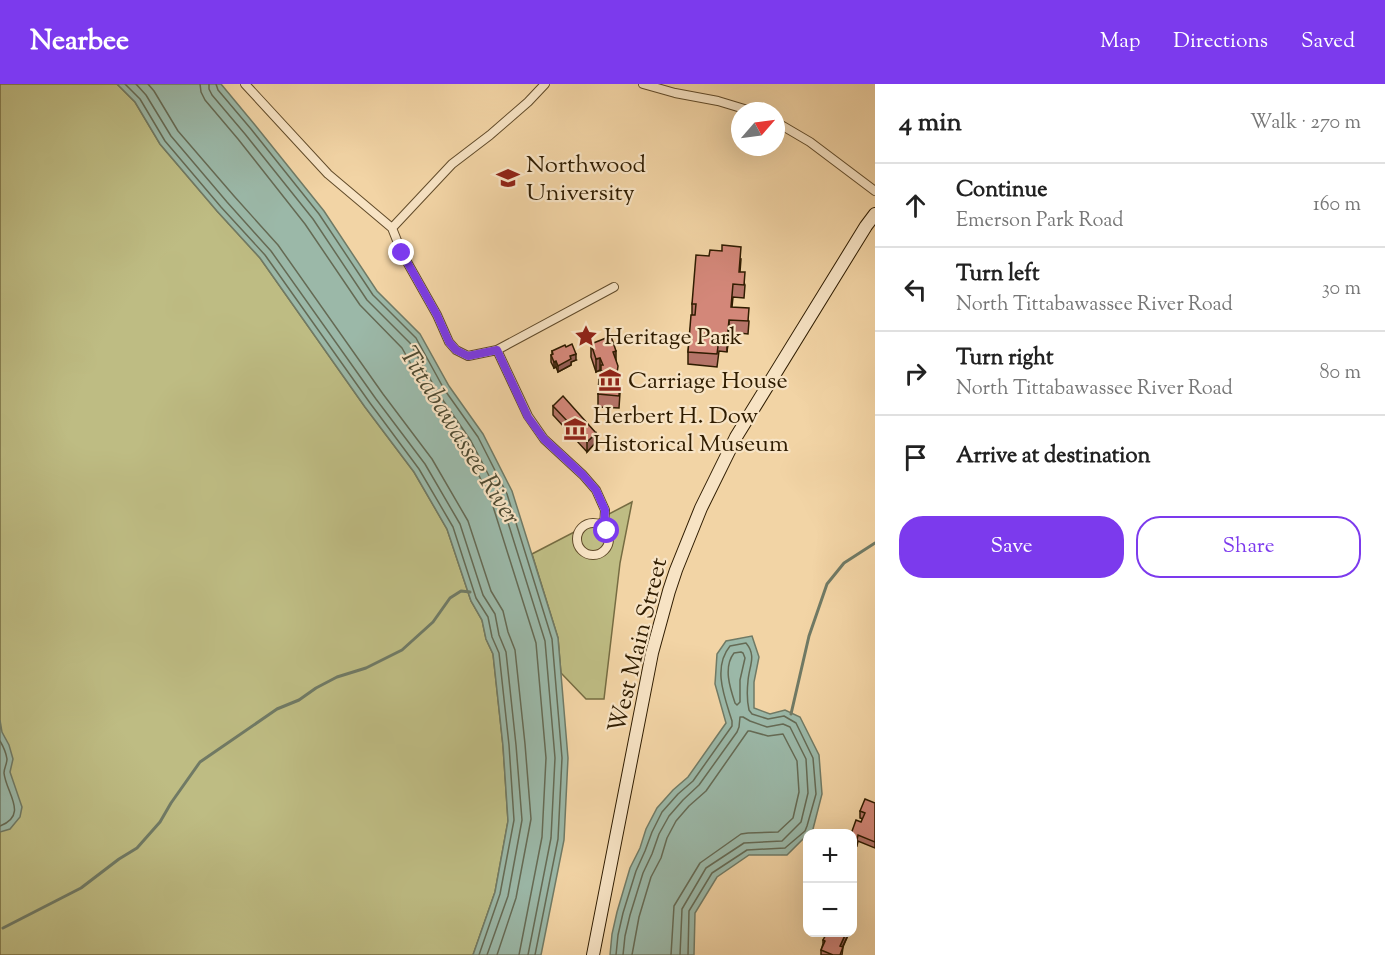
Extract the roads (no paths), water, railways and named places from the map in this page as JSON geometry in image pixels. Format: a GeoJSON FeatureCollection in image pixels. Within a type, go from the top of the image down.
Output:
{"type":"FeatureCollection","features":[{"type":"Feature","properties":{"kind":"street"},"geometry":{"type":"LineString","coordinates":[[245,84],[328,174],[392,228],[402,253],[437,315],[449,342],[456,350],[468,356],[497,350],[614,287]]}},
{"type":"Feature","properties":{"kind":"street"},"geometry":{"type":"LineString","coordinates":[[392,228],[452,164],[498,129],[545,84]]}},
{"type":"Feature","properties":{"kind":"street"},"geometry":{"type":"LineString","coordinates":[[643,84],[731,105]]}},
{"type":"Feature","properties":{"kind":"street"},"geometry":{"type":"LineString","coordinates":[[785,127],[810,142],[875,191]]}},
{"type":"Feature","properties":{"kind":"street","name":"West Main Street"},"geometry":{"type":"LineString","coordinates":[[593,955],[652,652],[669,591],[690,533],[736,437],[875,214]]}},
{"type":"Feature","properties":{"kind":"street"},"geometry":{"type":"LineString","coordinates":[[497,350],[528,417],[544,439],[596,490],[605,510],[604,527]]}},
{"type":"Feature","properties":{"kind":"water","name":"Tittabawassee River"},"geometry":{"type":"Polygon","coordinates":[[[117,84],[221,84],[324,211],[377,291],[420,334],[449,386],[483,434],[512,491],[558,638],[568,758],[564,840],[541,955],[473,955],[495,892],[508,821],[493,654],[486,639],[482,620],[471,601],[447,529],[414,472],[365,407],[260,258],[160,144],[135,102],[117,84]]]}},
{"type":"Feature","properties":{"kind":"water"},"geometry":{"type":"Polygon","coordinates":[[[752,636],[759,657],[754,682],[754,708],[770,714],[785,710],[800,717],[819,755],[822,794],[813,829],[803,829],[803,839],[787,855],[749,855],[717,877],[695,913],[694,955],[610,955],[617,912],[630,868],[646,829],[657,808],[688,777],[726,723],[715,684],[717,654],[726,641],[752,636]]]}},
{"type":"Feature","properties":{"kind":"water"},"geometry":{"type":"Polygon","coordinates":[[[0,720],[2,732],[13,759],[10,772],[22,807],[20,817],[10,829],[0,832],[0,720]]]}},
{"type":"Feature","properties":{"kind":"waterway"},"geometry":{"type":"LineString","coordinates":[[791,714],[809,636],[827,584],[844,563],[875,543]]}},
{"type":"Feature","properties":{"kind":"waterway"},"geometry":{"type":"LineString","coordinates":[[3,928],[81,888],[137,848],[160,822],[200,762],[277,709],[299,700],[337,677],[366,668],[402,650],[433,622],[450,598],[461,591],[470,592]]}},
{"type":"Feature","properties":{"kind":"place","name":"Northwood University"},"geometry":{"type":"Point","coordinates":[508,178]}},
{"type":"Feature","properties":{"kind":"place","name":"Heritage Park"},"geometry":{"type":"Point","coordinates":[586,336]}},
{"type":"Feature","properties":{"kind":"place","name":"Carriage House"},"geometry":{"type":"Point","coordinates":[610,380]}},
{"type":"Feature","properties":{"kind":"place","name":"Herbert H. Dow Historical Museum"},"geometry":{"type":"Point","coordinates":[575,429]}}]}
